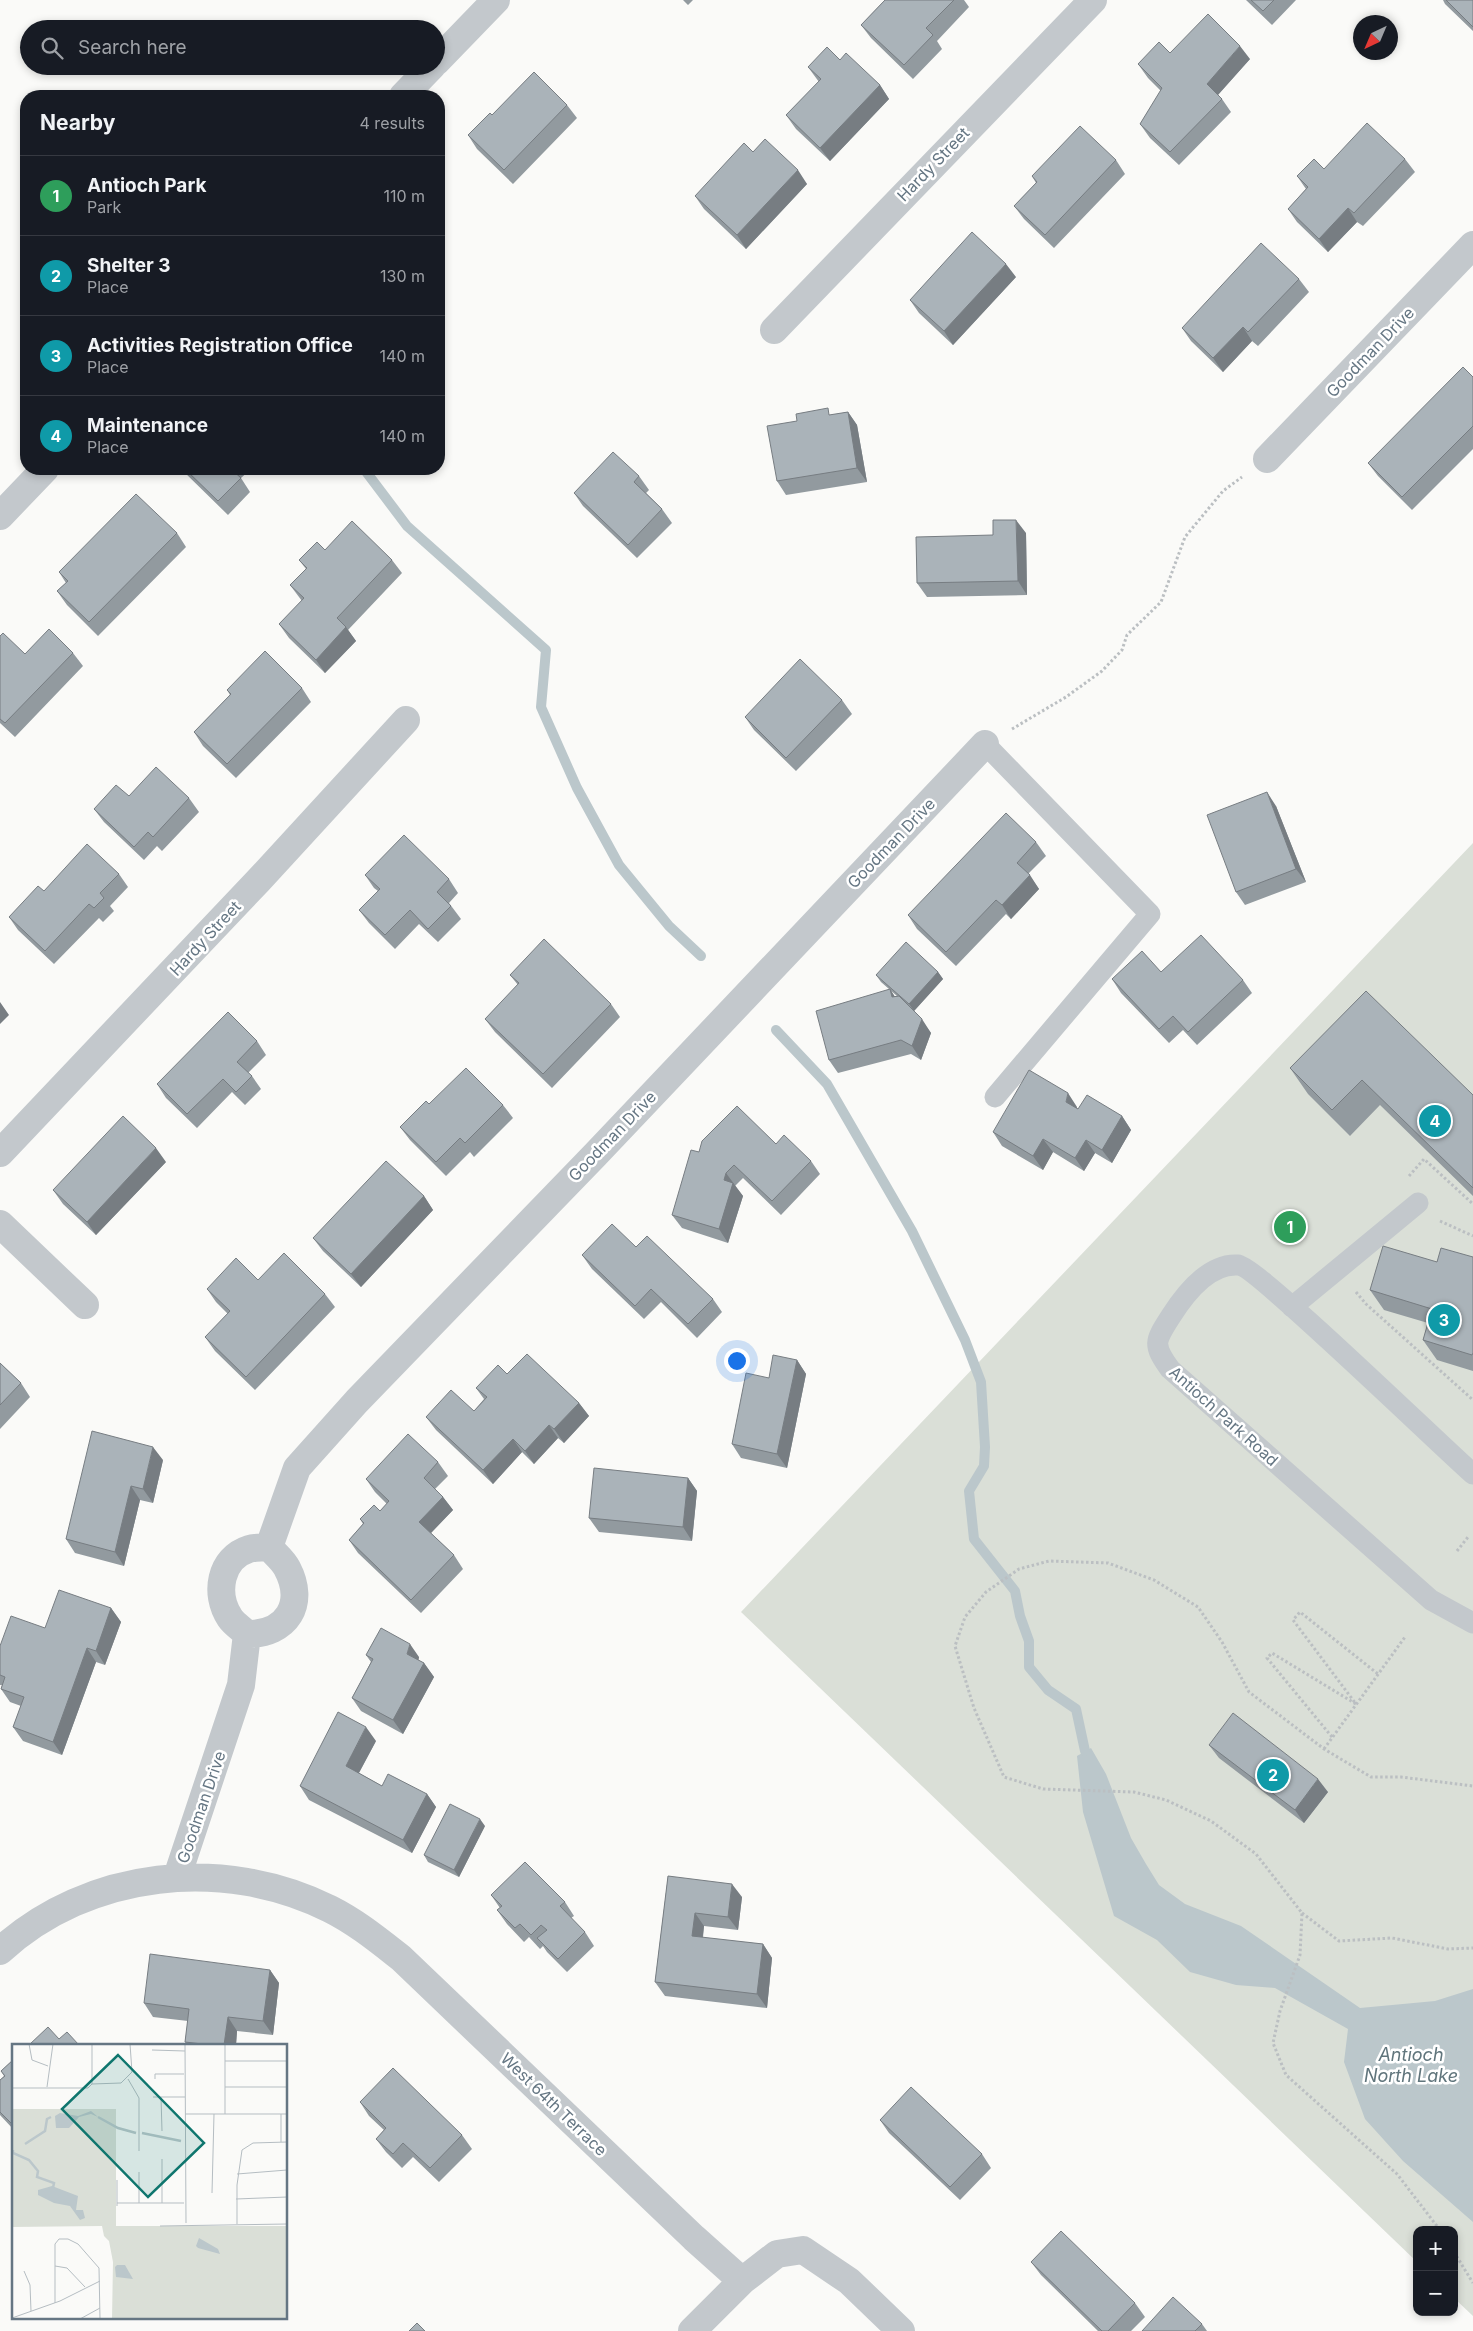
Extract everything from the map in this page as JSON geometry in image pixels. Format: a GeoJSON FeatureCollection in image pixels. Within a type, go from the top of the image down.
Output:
{"type":"FeatureCollection","features":[{"type":"Feature","properties":{"kind":"street"},"geometry":{"type":"LineString","coordinates":[[445,53],[496,0]]}},
{"type":"Feature","properties":{"kind":"street","name":"Hardy Street"},"geometry":{"type":"LineString","coordinates":[[774,330],[1093,0]]}},
{"type":"Feature","properties":{"kind":"street"},"geometry":{"type":"LineString","coordinates":[[409,90],[423,75]]}},
{"type":"Feature","properties":{"kind":"street","name":"Goodman Drive"},"geometry":{"type":"LineString","coordinates":[[1267,460],[1473,244]]}},
{"type":"Feature","properties":{"kind":"street"},"geometry":{"type":"LineString","coordinates":[[0,516],[40,475]]}},
{"type":"Feature","properties":{"kind":"street","name":"Hardy Street"},"geometry":{"type":"LineString","coordinates":[[0,1153],[258,881],[406,720]]}},
{"type":"Feature","properties":{"kind":"street","name":"Goodman Drive"},"geometry":{"type":"LineString","coordinates":[[269,1547],[297,1468],[364,1394],[602,1148],[986,744]]}},
{"type":"Feature","properties":{"kind":"street"},"geometry":{"type":"LineString","coordinates":[[0,1224],[85,1305]]}},
{"type":"Feature","properties":{"kind":"street"},"geometry":{"type":"LineString","coordinates":[[269,1547],[286,1566],[293,1581],[296,1599],[289,1615],[278,1626],[262,1634],[247,1634],[230,1619],[224,1606],[221,1591],[222,1573],[233,1559],[249,1549],[269,1547]]}},
{"type":"Feature","properties":{"kind":"street","name":"Goodman Drive"},"geometry":{"type":"LineString","coordinates":[[0,1951],[35,1924],[87,1897],[128,1884],[177,1877],[241,1685],[247,1634]]}},
{"type":"Feature","properties":{"kind":"street","name":"West 64th Terrace"},"geometry":{"type":"LineString","coordinates":[[177,1877],[228,1879],[292,1893],[330,1909],[366,1930],[401,1958],[694,2238],[742,2281]]}},
{"type":"Feature","properties":{"kind":"street"},"geometry":{"type":"LineString","coordinates":[[692,2331],[742,2281],[777,2254],[803,2250],[849,2280],[901,2331]]}},
{"type":"Feature","properties":{"kind":"lane"},"geometry":{"type":"LineString","coordinates":[[986,744],[1150,914],[995,1097]]}},
{"type":"Feature","properties":{"kind":"lane"},"geometry":{"type":"LineString","coordinates":[[1292,1307],[1418,1203]]}},
{"type":"Feature","properties":{"kind":"lane","name":"Antioch Park Road"},"geometry":{"type":"LineString","coordinates":[[1473,1474],[1292,1307],[1248,1269],[1240,1265],[1226,1266],[1212,1272],[1196,1285],[1178,1304],[1157,1340],[1158,1352],[1170,1368],[1431,1600],[1473,1623]]}},
{"type":"Feature","properties":{"kind":"path"},"geometry":{"type":"LineString","coordinates":[[986,744],[1066,697],[1102,671],[1122,650],[1127,635],[1161,602],[1185,537],[1223,491],[1267,460]]}},
{"type":"Feature","properties":{"kind":"path"},"geometry":{"type":"LineString","coordinates":[[1440,1221],[1473,1236]]}},
{"type":"Feature","properties":{"kind":"path"},"geometry":{"type":"LineString","coordinates":[[1339,1268],[1366,1304],[1473,1400]]}},
{"type":"Feature","properties":{"kind":"path"},"geometry":{"type":"LineString","coordinates":[[1457,1551],[1468,1537]]}},
{"type":"Feature","properties":{"kind":"path"},"geometry":{"type":"LineString","coordinates":[[1473,1786],[1402,1777],[1371,1777],[1324,1749],[1249,1692],[1222,1642],[1198,1606],[1154,1580],[1108,1563],[1050,1561],[1018,1569],[986,1592],[965,1617],[955,1646],[974,1708],[1004,1777],[1042,1789],[1134,1792],[1166,1800],[1211,1821],[1256,1854],[1302,1913],[1339,1941],[1392,1938],[1448,1949],[1473,1948]]}},
{"type":"Feature","properties":{"kind":"path"},"geometry":{"type":"LineString","coordinates":[[1356,1704],[1293,1620],[1300,1612],[1378,1674]]}},
{"type":"Feature","properties":{"kind":"path"},"geometry":{"type":"LineString","coordinates":[[1324,1749],[1404,1637]]}},
{"type":"Feature","properties":{"kind":"path"},"geometry":{"type":"LineString","coordinates":[[1332,1737],[1267,1658],[1272,1653],[1356,1704]]}},
{"type":"Feature","properties":{"kind":"path"},"geometry":{"type":"LineString","coordinates":[[1302,1913],[1300,1955],[1280,2011],[1273,2043],[1286,2075],[1397,2174],[1437,2226]]}},
{"type":"Feature","properties":{"kind":"path"},"geometry":{"type":"LineString","coordinates":[[1458,2259],[1473,2283]]}},
{"type":"Feature","properties":{"kind":"shaded area"},"geometry":{"type":"Polygon","coordinates":[[[1473,843],[1473,2316],[1458,2302],[1458,2226],[1413,2226],[1413,2258],[741,1612],[1473,843]]]}},
{"type":"Feature","properties":{"kind":"water","name":"Antioch North Lake"},"geometry":{"type":"Polygon","coordinates":[[[1091,1748],[1106,1774],[1131,1838],[1146,1864],[1159,1885],[1185,1904],[1241,1926],[1360,2008],[1435,2001],[1473,1989],[1473,2222],[1403,2161],[1365,2119],[1344,2062],[1348,2029],[1275,1988],[1236,1985],[1190,1972],[1157,1940],[1114,1916],[1083,1812],[1077,1756],[1091,1748]]]}},
{"type":"Feature","properties":{"kind":"building"},"geometry":{"type":"Polygon","coordinates":[[[885,0],[954,0],[926,28],[933,35],[904,65],[861,25],[885,0]]]}},
{"type":"Feature","properties":{"kind":"building"},"geometry":{"type":"Polygon","coordinates":[[[1251,0],[1274,0],[1263,11],[1251,0]]]}},
{"type":"Feature","properties":{"kind":"building"},"geometry":{"type":"Polygon","coordinates":[[[1446,0],[1473,0],[1473,27],[1446,0]]]}},
{"type":"Feature","properties":{"kind":"building"},"geometry":{"type":"Polygon","coordinates":[[[1208,14],[1240,46],[1207,84],[1222,99],[1170,152],[1140,124],[1162,88],[1138,64],[1159,42],[1170,53],[1208,14]]]}},
{"type":"Feature","properties":{"kind":"building"},"geometry":{"type":"Polygon","coordinates":[[[827,47],[840,60],[846,53],[880,85],[820,148],[786,115],[821,79],[808,67],[827,47]]]}},
{"type":"Feature","properties":{"kind":"building"},"geometry":{"type":"Polygon","coordinates":[[[534,72],[567,105],[504,170],[468,135],[490,113],[492,115],[534,72]]]}},
{"type":"Feature","properties":{"kind":"building"},"geometry":{"type":"Polygon","coordinates":[[[1367,123],[1405,159],[1354,213],[1348,208],[1319,239],[1288,209],[1308,187],[1297,176],[1314,159],[1324,169],[1367,123]]]}},
{"type":"Feature","properties":{"kind":"building"},"geometry":{"type":"Polygon","coordinates":[[[1080,126],[1116,160],[1045,235],[1014,206],[1037,182],[1032,176],[1080,126]]]}},
{"type":"Feature","properties":{"kind":"building"},"geometry":{"type":"Polygon","coordinates":[[[765,139],[798,170],[737,235],[695,196],[744,143],[753,152],[765,139]]]}},
{"type":"Feature","properties":{"kind":"building"},"geometry":{"type":"Polygon","coordinates":[[[972,232],[1006,264],[944,331],[910,300],[972,232]]]}},
{"type":"Feature","properties":{"kind":"building"},"geometry":{"type":"Polygon","coordinates":[[[1261,243],[1299,279],[1248,332],[1243,327],[1213,358],[1182,328],[1261,243]]]}},
{"type":"Feature","properties":{"kind":"building"},"geometry":{"type":"Polygon","coordinates":[[[1463,367],[1473,377],[1473,426],[1402,497],[1368,463],[1463,367]]]}},
{"type":"Feature","properties":{"kind":"building"},"geometry":{"type":"Polygon","coordinates":[[[828,408],[829,415],[848,412],[857,468],[777,481],[767,426],[797,421],[796,414],[828,408]]]}},
{"type":"Feature","properties":{"kind":"building"},"geometry":{"type":"Polygon","coordinates":[[[613,452],[639,476],[634,482],[662,509],[628,545],[574,493],[613,452]]]}},
{"type":"Feature","properties":{"kind":"building"},"geometry":{"type":"Polygon","coordinates":[[[191,475],[238,475],[241,478],[218,501],[191,475]]]}},
{"type":"Feature","properties":{"kind":"building"},"geometry":{"type":"Polygon","coordinates":[[[136,494],[177,533],[89,622],[57,591],[68,581],[59,572],[136,494]]]}},
{"type":"Feature","properties":{"kind":"building"},"geometry":{"type":"Polygon","coordinates":[[[993,520],[1016,520],[1018,581],[917,583],[916,537],[993,535],[993,520]]]}},
{"type":"Feature","properties":{"kind":"building"},"geometry":{"type":"Polygon","coordinates":[[[352,521],[392,560],[337,618],[346,627],[316,660],[279,624],[304,598],[290,585],[307,568],[299,560],[317,542],[325,550],[352,521]]]}},
{"type":"Feature","properties":{"kind":"building"},"geometry":{"type":"Polygon","coordinates":[[[49,629],[73,653],[5,723],[0,719],[0,636],[3,633],[25,654],[49,629]]]}},
{"type":"Feature","properties":{"kind":"building"},"geometry":{"type":"Polygon","coordinates":[[[265,651],[302,688],[227,764],[194,732],[231,694],[227,690],[265,651]]]}},
{"type":"Feature","properties":{"kind":"building"},"geometry":{"type":"Polygon","coordinates":[[[800,659],[842,700],[786,758],[745,717],[800,659]]]}},
{"type":"Feature","properties":{"kind":"building"},"geometry":{"type":"Polygon","coordinates":[[[156,767],[189,798],[153,837],[148,832],[134,847],[94,809],[116,785],[129,796],[156,767]]]}},
{"type":"Feature","properties":{"kind":"building"},"geometry":{"type":"Polygon","coordinates":[[[1267,792],[1296,869],[1236,892],[1207,815],[1267,792]]]}},
{"type":"Feature","properties":{"kind":"building"},"geometry":{"type":"Polygon","coordinates":[[[1006,813],[1036,842],[1017,863],[1030,875],[1002,905],[996,900],[946,952],[908,915],[1006,813]]]}},
{"type":"Feature","properties":{"kind":"building"},"geometry":{"type":"Polygon","coordinates":[[[404,835],[449,879],[437,892],[451,906],[428,929],[410,910],[385,935],[359,910],[380,889],[365,875],[404,835]]]}},
{"type":"Feature","properties":{"kind":"building"},"geometry":{"type":"Polygon","coordinates":[[[87,844],[119,874],[100,893],[104,898],[94,908],[89,904],[45,951],[9,917],[38,886],[44,891],[87,844]]]}},
{"type":"Feature","properties":{"kind":"building"},"geometry":{"type":"Polygon","coordinates":[[[1201,935],[1243,980],[1188,1032],[1173,1016],[1159,1029],[1112,979],[1142,951],[1161,972],[1201,935]]]}},
{"type":"Feature","properties":{"kind":"building"},"geometry":{"type":"Polygon","coordinates":[[[544,939],[611,1004],[543,1074],[485,1019],[519,983],[510,975],[544,939]]]}},
{"type":"Feature","properties":{"kind":"building"},"geometry":{"type":"Polygon","coordinates":[[[906,942],[938,972],[909,1004],[876,975],[906,942]]]}},
{"type":"Feature","properties":{"kind":"building"},"geometry":{"type":"Polygon","coordinates":[[[890,989],[892,997],[899,996],[922,1019],[912,1046],[901,1040],[829,1060],[816,1011],[890,989]]]}},
{"type":"Feature","properties":{"kind":"building"},"geometry":{"type":"Polygon","coordinates":[[[1366,991],[1473,1095],[1473,1188],[1362,1080],[1332,1110],[1290,1068],[1366,991]]]}},
{"type":"Feature","properties":{"kind":"building"},"geometry":{"type":"Polygon","coordinates":[[[228,1012],[257,1041],[237,1062],[252,1076],[236,1092],[223,1079],[187,1114],[157,1084],[228,1012]]]}},
{"type":"Feature","properties":{"kind":"building"},"geometry":{"type":"Polygon","coordinates":[[[466,1068],[503,1105],[465,1143],[460,1138],[436,1162],[400,1127],[426,1101],[429,1104],[466,1068]]]}},
{"type":"Feature","properties":{"kind":"building"},"geometry":{"type":"Polygon","coordinates":[[[1029,1070],[1068,1093],[1066,1102],[1078,1109],[1087,1095],[1122,1116],[1102,1150],[1086,1140],[1075,1158],[1043,1139],[1033,1156],[993,1132],[1029,1070]]]}},
{"type":"Feature","properties":{"kind":"building"},"geometry":{"type":"Polygon","coordinates":[[[737,1106],[776,1144],[784,1135],[811,1161],[772,1201],[734,1165],[726,1173],[724,1180],[733,1183],[719,1229],[672,1215],[691,1150],[699,1152],[702,1141],[737,1106]]]}},
{"type":"Feature","properties":{"kind":"building"},"geometry":{"type":"Polygon","coordinates":[[[123,1116],[156,1148],[87,1222],[53,1190],[123,1116]]]}},
{"type":"Feature","properties":{"kind":"building"},"geometry":{"type":"Polygon","coordinates":[[[386,1161],[424,1196],[351,1274],[313,1238],[386,1161]]]}},
{"type":"Feature","properties":{"kind":"building"},"geometry":{"type":"Polygon","coordinates":[[[612,1224],[636,1247],[647,1236],[713,1299],[688,1324],[651,1289],[635,1306],[582,1255],[612,1224]]]}},
{"type":"Feature","properties":{"kind":"building"},"geometry":{"type":"Polygon","coordinates":[[[1383,1246],[1437,1262],[1441,1248],[1473,1257],[1472,1355],[1423,1340],[1432,1309],[1370,1290],[1383,1246]]]}},
{"type":"Feature","properties":{"kind":"building"},"geometry":{"type":"Polygon","coordinates":[[[284,1253],[325,1294],[246,1377],[205,1337],[230,1311],[207,1289],[236,1258],[258,1280],[284,1253]]]}},
{"type":"Feature","properties":{"kind":"building"},"geometry":{"type":"Polygon","coordinates":[[[527,1354],[579,1403],[554,1429],[549,1425],[525,1451],[513,1439],[483,1470],[426,1417],[451,1390],[474,1411],[487,1397],[476,1388],[498,1365],[507,1374],[527,1354]]]}},
{"type":"Feature","properties":{"kind":"building"},"geometry":{"type":"Polygon","coordinates":[[[773,1355],[797,1360],[777,1454],[732,1444],[746,1373],[769,1378],[773,1355]]]}},
{"type":"Feature","properties":{"kind":"building"},"geometry":{"type":"Polygon","coordinates":[[[0,1363],[21,1383],[0,1405],[0,1363]]]}},
{"type":"Feature","properties":{"kind":"building"},"geometry":{"type":"Polygon","coordinates":[[[92,1431],[153,1447],[143,1489],[131,1486],[115,1552],[66,1539],[92,1431]]]}},
{"type":"Feature","properties":{"kind":"building"},"geometry":{"type":"Polygon","coordinates":[[[408,1434],[438,1462],[424,1478],[443,1497],[419,1522],[454,1555],[411,1600],[349,1540],[364,1523],[360,1519],[374,1505],[380,1511],[389,1501],[366,1479],[408,1434]]]}},
{"type":"Feature","properties":{"kind":"building"},"geometry":{"type":"Polygon","coordinates":[[[594,1468],[688,1478],[683,1527],[589,1518],[594,1468]]]}},
{"type":"Feature","properties":{"kind":"building"},"geometry":{"type":"Polygon","coordinates":[[[59,1590],[111,1608],[96,1651],[87,1648],[53,1742],[13,1727],[24,1697],[1,1689],[5,1677],[0,1675],[0,1646],[11,1616],[45,1628],[59,1590]]]}},
{"type":"Feature","properties":{"kind":"building"},"geometry":{"type":"Polygon","coordinates":[[[381,1628],[410,1644],[407,1654],[424,1663],[393,1720],[352,1698],[373,1659],[366,1655],[381,1628]]]}},
{"type":"Feature","properties":{"kind":"building"},"geometry":{"type":"Polygon","coordinates":[[[338,1712],[366,1727],[346,1766],[382,1786],[388,1774],[427,1794],[403,1840],[300,1786],[338,1712]]]}},
{"type":"Feature","properties":{"kind":"building"},"geometry":{"type":"Polygon","coordinates":[[[1233,1713],[1318,1779],[1295,1810],[1209,1745],[1233,1713]]]}},
{"type":"Feature","properties":{"kind":"building"},"geometry":{"type":"Polygon","coordinates":[[[450,1804],[480,1819],[454,1870],[424,1855],[450,1804]]]}},
{"type":"Feature","properties":{"kind":"building"},"geometry":{"type":"Polygon","coordinates":[[[525,1862],[565,1902],[560,1906],[585,1932],[558,1959],[537,1938],[547,1930],[541,1925],[531,1935],[520,1924],[515,1928],[497,1910],[502,1906],[491,1895],[525,1862]]]}},
{"type":"Feature","properties":{"kind":"building"},"geometry":{"type":"Polygon","coordinates":[[[668,1876],[732,1884],[728,1917],[695,1913],[692,1936],[763,1944],[757,1994],[655,1982],[668,1876]]]}},
{"type":"Feature","properties":{"kind":"building"},"geometry":{"type":"Polygon","coordinates":[[[150,1954],[270,1970],[263,2021],[228,2017],[224,2044],[185,2042],[189,2009],[144,2003],[150,1954]]]}},
{"type":"Feature","properties":{"kind":"building"},"geometry":{"type":"Polygon","coordinates":[[[48,2027],[59,2039],[67,2032],[78,2044],[30,2044],[48,2027]]]}},
{"type":"Feature","properties":{"kind":"building"},"geometry":{"type":"Polygon","coordinates":[[[12,2061],[12,2124],[0,2112],[0,2080],[5,2076],[1,2071],[12,2061]]]}},
{"type":"Feature","properties":{"kind":"building"},"geometry":{"type":"Polygon","coordinates":[[[393,2068],[462,2135],[430,2168],[403,2143],[393,2154],[376,2139],[386,2128],[360,2102],[393,2068]]]}},
{"type":"Feature","properties":{"kind":"building"},"geometry":{"type":"Polygon","coordinates":[[[911,2087],[982,2154],[950,2187],[880,2120],[911,2087]]]}},
{"type":"Feature","properties":{"kind":"building"},"geometry":{"type":"Polygon","coordinates":[[[1061,2231],[1135,2303],[1108,2331],[1102,2331],[1031,2262],[1061,2231]]]}},
{"type":"Feature","properties":{"kind":"building"},"geometry":{"type":"Polygon","coordinates":[[[1173,2297],[1202,2324],[1195,2331],[1142,2331],[1173,2297]]]}},
{"type":"Feature","properties":{"kind":"building"},"geometry":{"type":"Polygon","coordinates":[[[417,2323],[425,2331],[409,2331],[417,2323]]]}},
{"type":"Feature","properties":{"kind":"waterway"},"geometry":{"type":"LineString","coordinates":[[369,475],[407,526],[546,650],[541,707],[577,788],[619,865],[669,926],[701,956]]}},
{"type":"Feature","properties":{"kind":"waterway"},"geometry":{"type":"LineString","coordinates":[[776,1030],[827,1084],[912,1231],[965,1340],[981,1382],[985,1447],[984,1466],[969,1491],[974,1539],[1015,1591],[1020,1616],[1029,1641],[1029,1667],[1048,1690],[1076,1709],[1085,1751]]}},
{"type":"Feature","properties":{"kind":"place","name":"Maintenance"},"geometry":{"type":"Point","coordinates":[1435,1121]}},
{"type":"Feature","properties":{"kind":"place","name":"Antioch Park"},"geometry":{"type":"Point","coordinates":[1290,1227]}},
{"type":"Feature","properties":{"kind":"place","name":"Activities Registration Office"},"geometry":{"type":"Point","coordinates":[1444,1320]}},
{"type":"Feature","properties":{"kind":"place","name":"Shelter 3"},"geometry":{"type":"Point","coordinates":[1273,1775]}}]}
